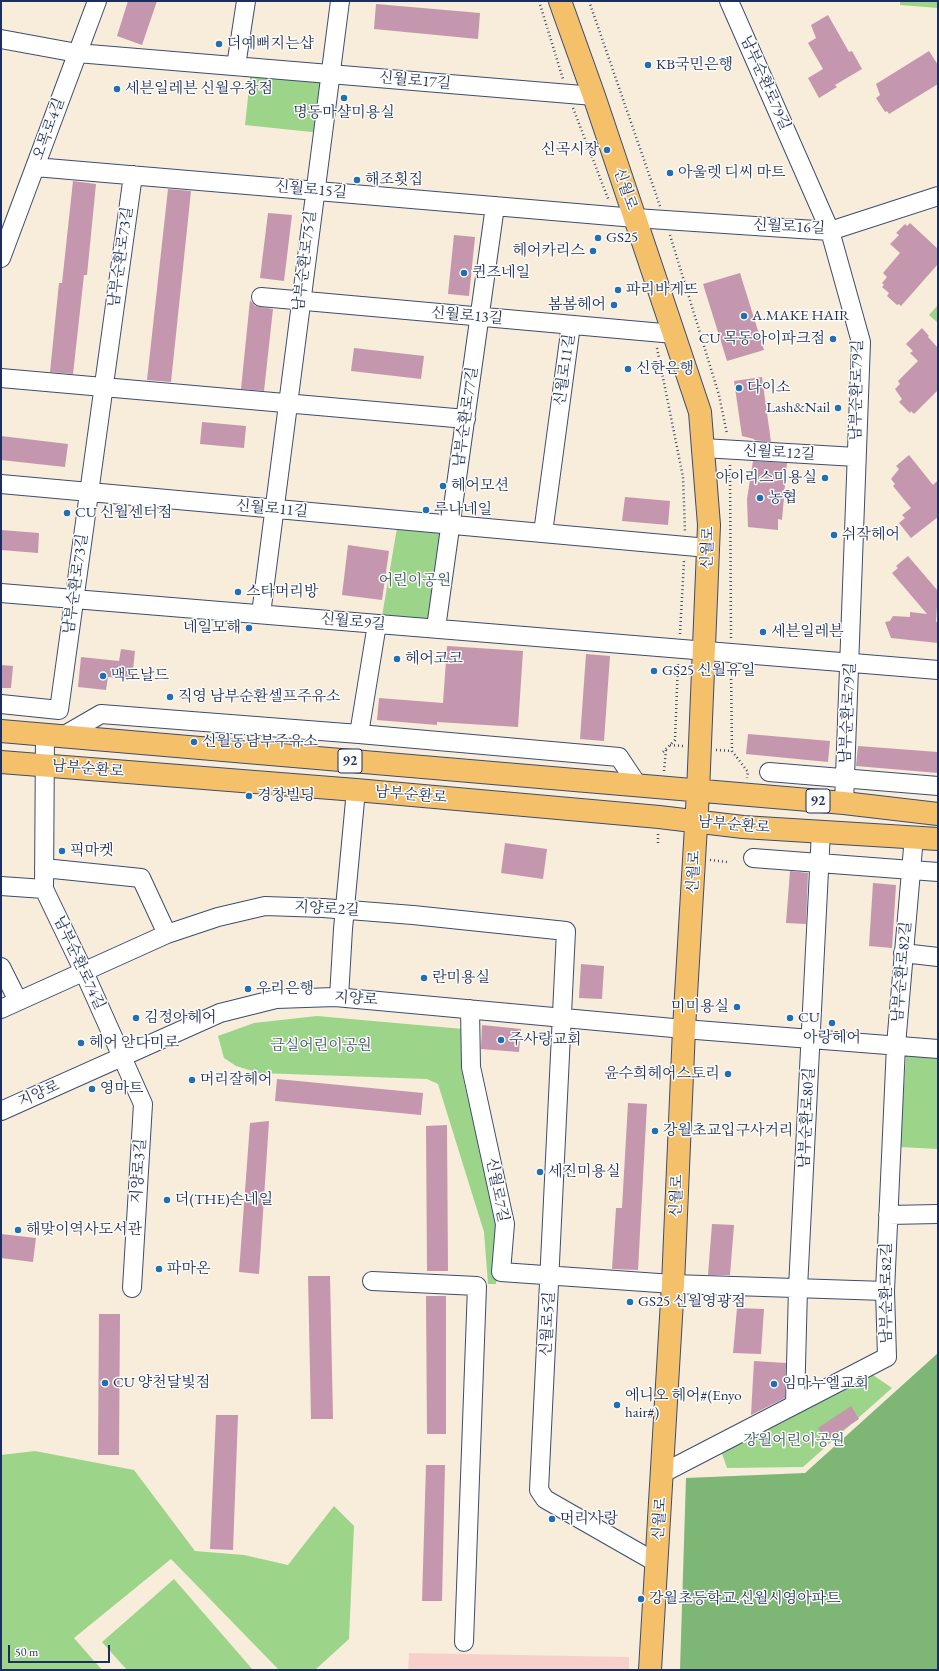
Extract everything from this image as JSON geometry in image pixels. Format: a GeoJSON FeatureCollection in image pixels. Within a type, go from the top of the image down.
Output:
{"type":"FeatureCollection","features":[{"type":"Feature","properties":{"kind":"main road","name":"신월로"},"geometry":{"type":"LineString","coordinates":[[560,1],[594,96],[625,217],[664,333],[700,412],[709,524],[697,822],[684,1030],[663,1473],[650,1670]]}},
{"type":"Feature","properties":{"kind":"main road","name":"남부순환로"},"geometry":{"type":"LineString","coordinates":[[1,731],[639,787],[844,803],[938,814]]}},
{"type":"Feature","properties":{"kind":"main road","name":"남부순환로"},"geometry":{"type":"LineString","coordinates":[[1,762],[356,790],[743,827],[938,839]]}},
{"type":"Feature","properties":{"kind":"main road","name":"남부순환로"},"geometry":{"type":"LineString","coordinates":[[821,831],[913,848],[938,851]]}},
{"type":"Feature","properties":{"kind":"street","name":"오목로4길"},"geometry":{"type":"LineString","coordinates":[[1,258],[97,1]]}},
{"type":"Feature","properties":{"kind":"street"},"geometry":{"type":"LineString","coordinates":[[236,66],[246,1]]}},
{"type":"Feature","properties":{"kind":"street","name":"남부순환로75길"},"geometry":{"type":"LineString","coordinates":[[262,614],[314,190],[340,1]]}},
{"type":"Feature","properties":{"kind":"street","name":"남부순환로79길"},"geometry":{"type":"LineString","coordinates":[[729,1],[830,230],[861,342],[844,803]]}},
{"type":"Feature","properties":{"kind":"street","name":"신월로17길"},"geometry":{"type":"LineString","coordinates":[[1,39],[77,53],[594,96]]}},
{"type":"Feature","properties":{"kind":"street","name":"신월로15길"},"geometry":{"type":"LineString","coordinates":[[35,167],[625,217]]}},
{"type":"Feature","properties":{"kind":"street","name":"남부순환로73길"},"geometry":{"type":"LineString","coordinates":[[1,704],[59,710],[133,175]]}},
{"type":"Feature","properties":{"kind":"street","name":"신월로16길"},"geometry":{"type":"LineString","coordinates":[[625,217],[830,230],[938,196]]}},
{"type":"Feature","properties":{"kind":"street","name":"남부순환로77길"},"geometry":{"type":"LineString","coordinates":[[436,628],[452,525],[495,206]]}},
{"type":"Feature","properties":{"kind":"street","name":"신월로13길"},"geometry":{"type":"LineString","coordinates":[[261,297],[480,318],[664,333]]}},
{"type":"Feature","properties":{"kind":"street","name":"신월로11길"},"geometry":{"type":"LineString","coordinates":[[543,533],[571,325]]}},
{"type":"Feature","properties":{"kind":"street"},"geometry":{"type":"LineString","coordinates":[[1,378],[466,419]]}},
{"type":"Feature","properties":{"kind":"street","name":"신월로12길"},"geometry":{"type":"LineString","coordinates":[[703,448],[856,457]]}},
{"type":"Feature","properties":{"kind":"street","name":"신월로11길"},"geometry":{"type":"LineString","coordinates":[[1,484],[708,548]]}},
{"type":"Feature","properties":{"kind":"street","name":"신월로9길"},"geometry":{"type":"LineString","coordinates":[[1,593],[938,670]]}},
{"type":"Feature","properties":{"kind":"street"},"geometry":{"type":"LineString","coordinates":[[359,734],[377,624]]}},
{"type":"Feature","properties":{"kind":"street","name":"남부순환로"},"geometry":{"type":"LineString","coordinates":[[54,735],[102,714],[359,734],[619,757],[639,787]]}},
{"type":"Feature","properties":{"kind":"street","name":"남부순환로74길"},"geometry":{"type":"LineString","coordinates":[[54,735],[45,765],[44,889],[84,972],[122,1057]]}},
{"type":"Feature","properties":{"kind":"street"},"geometry":{"type":"LineString","coordinates":[[769,772],[938,786]]}},
{"type":"Feature","properties":{"kind":"street"},"geometry":{"type":"LineString","coordinates":[[339,997],[345,909],[356,790]]}},
{"type":"Feature","properties":{"kind":"street","name":"남부순환로80길"},"geometry":{"type":"LineString","coordinates":[[795,1404],[798,1288],[821,831]]}},
{"type":"Feature","properties":{"kind":"street","name":"남부순환로82길"},"geometry":{"type":"LineString","coordinates":[[663,1473],[887,1357],[885,1291],[896,1046],[913,848]]}},
{"type":"Feature","properties":{"kind":"street","name":"남부순환로"},"geometry":{"type":"LineString","coordinates":[[753,858],[938,872]]}},
{"type":"Feature","properties":{"kind":"street"},"geometry":{"type":"LineString","coordinates":[[44,868],[141,878],[167,934]]}},
{"type":"Feature","properties":{"kind":"street"},"geometry":{"type":"LineString","coordinates":[[1,886],[44,889]]}},
{"type":"Feature","properties":{"kind":"street","name":"지양로2길"},"geometry":{"type":"LineString","coordinates":[[1,1009],[167,934],[218,916],[265,906],[345,909],[566,931],[561,1018]]}},
{"type":"Feature","properties":{"kind":"street"},"geometry":{"type":"LineString","coordinates":[[903,953],[938,957]]}},
{"type":"Feature","properties":{"kind":"street"},"geometry":{"type":"LineString","coordinates":[[1,967],[18,1001]]}},
{"type":"Feature","properties":{"kind":"street","name":"지양로"},"geometry":{"type":"LineString","coordinates":[[1,1111],[220,1013],[276,999],[339,997],[684,1030],[938,1049]]}},
{"type":"Feature","properties":{"kind":"street","name":"신월로7길"},"geometry":{"type":"LineString","coordinates":[[470,1010],[471,1067],[505,1224],[501,1272],[550,1274],[673,1284],[885,1291]]}},
{"type":"Feature","properties":{"kind":"street","name":"신월로5길"},"geometry":{"type":"LineString","coordinates":[[561,1018],[539,1490],[545,1499],[657,1563]]}},
{"type":"Feature","properties":{"kind":"street","name":"지양로3길"},"geometry":{"type":"LineString","coordinates":[[122,1057],[143,1104],[132,1288]]}},
{"type":"Feature","properties":{"kind":"street"},"geometry":{"type":"LineString","coordinates":[[888,1215],[938,1214]]}},
{"type":"Feature","properties":{"kind":"street"},"geometry":{"type":"LineString","coordinates":[[372,1281],[477,1286],[464,1642]]}},
{"type":"Feature","properties":{"kind":"path"},"geometry":{"type":"LineString","coordinates":[[539,1],[568,95],[625,217]]}},
{"type":"Feature","properties":{"kind":"path"},"geometry":{"type":"LineString","coordinates":[[663,752],[675,740],[685,546],[683,477],[664,333]]}},
{"type":"Feature","properties":{"kind":"shaded area"},"geometry":{"type":"Polygon","coordinates":[[[409,1653],[629,1657],[629,1670],[408,1670],[409,1653]]]}},
{"type":"Feature","properties":{"kind":"green space"},"geometry":{"type":"Polygon","coordinates":[[[900,1],[938,1],[938,8],[900,5],[900,1]]]}},
{"type":"Feature","properties":{"kind":"green space"},"geometry":{"type":"Polygon","coordinates":[[[251,69],[327,77],[321,133],[245,125],[251,69]]]}},
{"type":"Feature","properties":{"kind":"green space"},"geometry":{"type":"Polygon","coordinates":[[[938,305],[938,323],[929,315],[938,305]]]}},
{"type":"Feature","properties":{"kind":"green space","name":"어린이공원"},"geometry":{"type":"Polygon","coordinates":[[[398,522],[450,527],[434,628],[381,622],[398,522]]]}},
{"type":"Feature","properties":{"kind":"green space","name":"금실어린이공원"},"geometry":{"type":"Polygon","coordinates":[[[317,1016],[463,1029],[466,1037],[463,1078],[500,1230],[496,1284],[488,1284],[484,1232],[438,1084],[427,1079],[259,1073],[236,1066],[224,1058],[218,1036],[254,1023],[317,1016]]]}},
{"type":"Feature","properties":{"kind":"green space"},"geometry":{"type":"Polygon","coordinates":[[[906,1056],[938,1057],[938,1149],[900,1147],[906,1056]]]}},
{"type":"Feature","properties":{"kind":"green space"},"geometry":{"type":"Polygon","coordinates":[[[938,1353],[938,1670],[680,1670],[686,1478],[805,1473],[938,1353]]]}},
{"type":"Feature","properties":{"kind":"green space","name":"강월어린이공원"},"geometry":{"type":"Polygon","coordinates":[[[870,1373],[892,1388],[803,1467],[727,1468],[720,1448],[870,1373]]]}},
{"type":"Feature","properties":{"kind":"green space"},"geometry":{"type":"Polygon","coordinates":[[[35,1451],[134,1470],[195,1551],[244,1555],[288,1565],[334,1506],[354,1526],[349,1639],[315,1670],[279,1670],[171,1559],[74,1638],[102,1670],[1,1670],[1,1455],[35,1451]]]}},
{"type":"Feature","properties":{"kind":"green space"},"geometry":{"type":"Polygon","coordinates":[[[174,1579],[253,1670],[127,1670],[102,1642],[174,1579]]]}},
{"type":"Feature","properties":{"kind":"building"},"geometry":{"type":"Polygon","coordinates":[[[128,1],[157,1],[142,45],[117,36],[128,1]]]}},
{"type":"Feature","properties":{"kind":"building"},"geometry":{"type":"Polygon","coordinates":[[[376,4],[480,13],[478,39],[374,29],[376,4]]]}},
{"type":"Feature","properties":{"kind":"building"},"geometry":{"type":"Polygon","coordinates":[[[828,15],[849,52],[852,51],[862,69],[835,85],[837,87],[819,98],[808,78],[823,69],[808,43],[816,38],[811,25],[828,15]]]}},
{"type":"Feature","properties":{"kind":"building"},"geometry":{"type":"Polygon","coordinates":[[[929,51],[938,65],[938,84],[889,114],[887,111],[885,112],[876,98],[880,95],[876,84],[929,51]]]}},
{"type":"Feature","properties":{"kind":"building"},"geometry":{"type":"Polygon","coordinates":[[[73,181],[96,184],[87,275],[84,275],[73,374],[50,372],[59,283],[62,283],[73,181]]]}},
{"type":"Feature","properties":{"kind":"building"},"geometry":{"type":"Polygon","coordinates":[[[168,189],[191,191],[171,382],[147,380],[168,189]]]}},
{"type":"Feature","properties":{"kind":"building"},"geometry":{"type":"Polygon","coordinates":[[[268,213],[292,215],[284,281],[260,278],[268,213]]]}},
{"type":"Feature","properties":{"kind":"building"},"geometry":{"type":"Polygon","coordinates":[[[910,223],[938,249],[938,264],[901,306],[899,304],[897,305],[887,296],[889,293],[882,287],[884,285],[882,283],[887,277],[883,273],[900,253],[890,244],[899,235],[896,233],[905,224],[907,226],[910,223]]]}},
{"type":"Feature","properties":{"kind":"building"},"geometry":{"type":"Polygon","coordinates":[[[454,235],[475,237],[469,296],[448,294],[454,235]]]}},
{"type":"Feature","properties":{"kind":"building"},"geometry":{"type":"Polygon","coordinates":[[[740,273],[764,350],[727,361],[703,284],[740,273]]]}},
{"type":"Feature","properties":{"kind":"building"},"geometry":{"type":"Polygon","coordinates":[[[250,300],[255,306],[273,309],[264,391],[241,389],[250,300]]]}},
{"type":"Feature","properties":{"kind":"building"},"geometry":{"type":"Polygon","coordinates":[[[922,328],[938,348],[938,390],[914,414],[911,411],[910,413],[899,402],[902,399],[895,389],[900,384],[898,381],[918,361],[910,353],[913,351],[906,344],[922,328]]]}},
{"type":"Feature","properties":{"kind":"building"},"geometry":{"type":"Polygon","coordinates":[[[354,348],[424,356],[421,379],[351,371],[354,348]]]}},
{"type":"Feature","properties":{"kind":"building"},"geometry":{"type":"Polygon","coordinates":[[[762,377],[771,442],[754,440],[742,436],[734,381],[762,377]]]}},
{"type":"Feature","properties":{"kind":"building"},"geometry":{"type":"Polygon","coordinates":[[[202,422],[246,426],[244,448],[200,444],[202,422]]]}},
{"type":"Feature","properties":{"kind":"building"},"geometry":{"type":"Polygon","coordinates":[[[1,436],[68,444],[65,467],[1,460],[1,436]]]}},
{"type":"Feature","properties":{"kind":"building"},"geometry":{"type":"Polygon","coordinates":[[[909,455],[933,485],[938,480],[938,517],[911,538],[899,523],[905,518],[902,515],[911,508],[893,486],[895,484],[891,479],[899,469],[896,466],[909,455]]]}},
{"type":"Feature","properties":{"kind":"building"},"geometry":{"type":"Polygon","coordinates":[[[753,461],[787,463],[782,520],[778,519],[778,530],[748,527],[747,499],[753,461]]]}},
{"type":"Feature","properties":{"kind":"building"},"geometry":{"type":"Polygon","coordinates":[[[625,497],[670,501],[668,525],[622,521],[625,497]]]}},
{"type":"Feature","properties":{"kind":"building"},"geometry":{"type":"Polygon","coordinates":[[[1,530],[39,533],[38,553],[1,550],[1,530]]]}},
{"type":"Feature","properties":{"kind":"building"},"geometry":{"type":"Polygon","coordinates":[[[348,545],[389,551],[382,600],[342,595],[348,545]]]}},
{"type":"Feature","properties":{"kind":"building"},"geometry":{"type":"Polygon","coordinates":[[[908,556],[938,591],[936,622],[938,622],[938,643],[891,638],[885,622],[890,621],[893,616],[910,617],[910,612],[927,614],[892,573],[898,568],[896,566],[908,556]]]}},
{"type":"Feature","properties":{"kind":"building"},"geometry":{"type":"Polygon","coordinates":[[[447,646],[523,651],[518,727],[437,722],[437,725],[377,720],[379,698],[443,703],[447,646]]]}},
{"type":"Feature","properties":{"kind":"building"},"geometry":{"type":"Polygon","coordinates":[[[121,649],[135,651],[132,679],[108,677],[106,690],[78,687],[81,657],[119,661],[121,649]]]}},
{"type":"Feature","properties":{"kind":"building"},"geometry":{"type":"Polygon","coordinates":[[[586,654],[610,656],[604,741],[580,739],[586,654]]]}},
{"type":"Feature","properties":{"kind":"building"},"geometry":{"type":"Polygon","coordinates":[[[1,665],[13,666],[11,688],[1,688],[1,665]]]}},
{"type":"Feature","properties":{"kind":"building"},"geometry":{"type":"Polygon","coordinates":[[[748,734],[830,741],[828,762],[746,754],[748,734]]]}},
{"type":"Feature","properties":{"kind":"building"},"geometry":{"type":"Polygon","coordinates":[[[858,746],[938,752],[938,773],[856,766],[858,746]]]}},
{"type":"Feature","properties":{"kind":"building"},"geometry":{"type":"Polygon","coordinates":[[[505,843],[547,849],[543,879],[501,873],[505,843]]]}},
{"type":"Feature","properties":{"kind":"building"},"geometry":{"type":"Polygon","coordinates":[[[790,871],[808,873],[806,924],[786,923],[790,871]]]}},
{"type":"Feature","properties":{"kind":"building"},"geometry":{"type":"Polygon","coordinates":[[[873,883],[896,885],[892,948],[869,946],[873,883]]]}},
{"type":"Feature","properties":{"kind":"building"},"geometry":{"type":"Polygon","coordinates":[[[581,964],[604,966],[602,999],[579,998],[581,964]]]}},
{"type":"Feature","properties":{"kind":"building"},"geometry":{"type":"Polygon","coordinates":[[[482,1025],[521,1029],[519,1052],[481,1049],[482,1025]]]}},
{"type":"Feature","properties":{"kind":"building"},"geometry":{"type":"Polygon","coordinates":[[[277,1079],[423,1093],[421,1115],[275,1101],[277,1079]]]}},
{"type":"Feature","properties":{"kind":"building"},"geometry":{"type":"Polygon","coordinates":[[[628,1103],[647,1104],[638,1270],[612,1269],[616,1208],[622,1208],[628,1103]]]}},
{"type":"Feature","properties":{"kind":"building"},"geometry":{"type":"Polygon","coordinates":[[[269,1121],[259,1274],[239,1272],[250,1123],[269,1121]]]}},
{"type":"Feature","properties":{"kind":"building"},"geometry":{"type":"Polygon","coordinates":[[[447,1125],[448,1271],[427,1271],[426,1126],[447,1125]]]}},
{"type":"Feature","properties":{"kind":"building"},"geometry":{"type":"Polygon","coordinates":[[[712,1224],[734,1225],[730,1275],[708,1275],[712,1224]]]}},
{"type":"Feature","properties":{"kind":"building"},"geometry":{"type":"Polygon","coordinates":[[[1,1234],[36,1238],[33,1262],[1,1258],[1,1234]]]}},
{"type":"Feature","properties":{"kind":"building"},"geometry":{"type":"Polygon","coordinates":[[[308,1276],[330,1276],[333,1419],[311,1419],[308,1276]]]}},
{"type":"Feature","properties":{"kind":"building"},"geometry":{"type":"Polygon","coordinates":[[[426,1296],[446,1296],[446,1434],[427,1434],[426,1296]]]}},
{"type":"Feature","properties":{"kind":"building"},"geometry":{"type":"Polygon","coordinates":[[[737,1308],[764,1309],[761,1354],[733,1353],[737,1308]]]}},
{"type":"Feature","properties":{"kind":"building"},"geometry":{"type":"Polygon","coordinates":[[[99,1314],[120,1314],[119,1455],[98,1455],[99,1314]]]}},
{"type":"Feature","properties":{"kind":"building","name":"임마누엘교회"},"geometry":{"type":"Polygon","coordinates":[[[754,1361],[786,1363],[785,1398],[751,1415],[754,1361]]]}},
{"type":"Feature","properties":{"kind":"building"},"geometry":{"type":"Polygon","coordinates":[[[851,1406],[859,1419],[826,1441],[818,1428],[851,1406]]]}},
{"type":"Feature","properties":{"kind":"building"},"geometry":{"type":"Polygon","coordinates":[[[216,1415],[238,1415],[233,1550],[210,1549],[216,1415]]]}},
{"type":"Feature","properties":{"kind":"building"},"geometry":{"type":"Polygon","coordinates":[[[426,1465],[445,1465],[442,1601],[422,1601],[426,1465]]]}},
{"type":"Feature","properties":{"kind":"place","name":"더예뻐지는샵"},"geometry":{"type":"Point","coordinates":[219,44]}},
{"type":"Feature","properties":{"kind":"place","name":"KB국민은행"},"geometry":{"type":"Point","coordinates":[648,65]}},
{"type":"Feature","properties":{"kind":"place","name":"세븐일레븐 신월우창점"},"geometry":{"type":"Point","coordinates":[117,89]}},
{"type":"Feature","properties":{"kind":"place","name":"명동마샬미용실"},"geometry":{"type":"Point","coordinates":[344,98]}},
{"type":"Feature","properties":{"kind":"place","name":"신곡시장"},"geometry":{"type":"Point","coordinates":[607,150]}},
{"type":"Feature","properties":{"kind":"place","name":"아울렛 디씨 마트"},"geometry":{"type":"Point","coordinates":[670,173]}},
{"type":"Feature","properties":{"kind":"place","name":"해조횟집"},"geometry":{"type":"Point","coordinates":[357,180]}},
{"type":"Feature","properties":{"kind":"place","name":"GS25"},"geometry":{"type":"Point","coordinates":[598,238]}},
{"type":"Feature","properties":{"kind":"place","name":"헤어카리스"},"geometry":{"type":"Point","coordinates":[593,251]}},
{"type":"Feature","properties":{"kind":"place","name":"퀸즈네일"},"geometry":{"type":"Point","coordinates":[464,273]}},
{"type":"Feature","properties":{"kind":"place","name":"파리바게뜨"},"geometry":{"type":"Point","coordinates":[618,290]}},
{"type":"Feature","properties":{"kind":"place","name":"봄봄헤어"},"geometry":{"type":"Point","coordinates":[614,305]}},
{"type":"Feature","properties":{"kind":"place","name":"A.MAKE HAIR"},"geometry":{"type":"Point","coordinates":[744,316]}},
{"type":"Feature","properties":{"kind":"place","name":"CU 목동아이파크점"},"geometry":{"type":"Point","coordinates":[833,339]}},
{"type":"Feature","properties":{"kind":"place","name":"신한은행"},"geometry":{"type":"Point","coordinates":[628,369]}},
{"type":"Feature","properties":{"kind":"place","name":"다이소"},"geometry":{"type":"Point","coordinates":[739,388]}},
{"type":"Feature","properties":{"kind":"place","name":"Lash&Nail"},"geometry":{"type":"Point","coordinates":[838,408]}},
{"type":"Feature","properties":{"kind":"place","name":"아이리스미용실"},"geometry":{"type":"Point","coordinates":[825,478]}},
{"type":"Feature","properties":{"kind":"place","name":"헤어모션"},"geometry":{"type":"Point","coordinates":[443,486]}},
{"type":"Feature","properties":{"kind":"place","name":"농협"},"geometry":{"type":"Point","coordinates":[760,498]}},
{"type":"Feature","properties":{"kind":"place","name":"루나네일"},"geometry":{"type":"Point","coordinates":[426,510]}},
{"type":"Feature","properties":{"kind":"place","name":"CU 신월센터점"},"geometry":{"type":"Point","coordinates":[67,513]}},
{"type":"Feature","properties":{"kind":"place","name":"쉬작헤어"},"geometry":{"type":"Point","coordinates":[834,535]}},
{"type":"Feature","properties":{"kind":"place","name":"스타머리방"},"geometry":{"type":"Point","coordinates":[238,592]}},
{"type":"Feature","properties":{"kind":"place","name":"네일모해"},"geometry":{"type":"Point","coordinates":[249,628]}},
{"type":"Feature","properties":{"kind":"place","name":"세븐일레븐"},"geometry":{"type":"Point","coordinates":[763,632]}},
{"type":"Feature","properties":{"kind":"place","name":"헤어코코"},"geometry":{"type":"Point","coordinates":[397,659]}},
{"type":"Feature","properties":{"kind":"place","name":"GS25 신월유일"},"geometry":{"type":"Point","coordinates":[654,671]}},
{"type":"Feature","properties":{"kind":"place","name":"맥도날드"},"geometry":{"type":"Point","coordinates":[103,676]}},
{"type":"Feature","properties":{"kind":"place","name":"직영 남부순환셀프주유소"},"geometry":{"type":"Point","coordinates":[170,697]}},
{"type":"Feature","properties":{"kind":"place","name":"신월동남부주유소"},"geometry":{"type":"Point","coordinates":[194,742]}},
{"type":"Feature","properties":{"kind":"place","name":"경창빌딩"},"geometry":{"type":"Point","coordinates":[249,796]}},
{"type":"Feature","properties":{"kind":"place","name":"픽마켓"},"geometry":{"type":"Point","coordinates":[62,851]}},
{"type":"Feature","properties":{"kind":"place","name":"란미용실"},"geometry":{"type":"Point","coordinates":[424,978]}},
{"type":"Feature","properties":{"kind":"place","name":"우리은행"},"geometry":{"type":"Point","coordinates":[248,989]}},
{"type":"Feature","properties":{"kind":"place","name":"미미용실"},"geometry":{"type":"Point","coordinates":[737,1007]}},
{"type":"Feature","properties":{"kind":"place","name":"김정아헤어"},"geometry":{"type":"Point","coordinates":[136,1018]}},
{"type":"Feature","properties":{"kind":"place","name":"CU"},"geometry":{"type":"Point","coordinates":[790,1018]}},
{"type":"Feature","properties":{"kind":"place","name":"아랑헤어"},"geometry":{"type":"Point","coordinates":[832,1023]}},
{"type":"Feature","properties":{"kind":"place","name":"주사랑교회"},"geometry":{"type":"Point","coordinates":[501,1040]}},
{"type":"Feature","properties":{"kind":"place","name":"헤어 안다미로"},"geometry":{"type":"Point","coordinates":[81,1043]}},
{"type":"Feature","properties":{"kind":"place","name":"윤수희헤어스토리"},"geometry":{"type":"Point","coordinates":[728,1074]}},
{"type":"Feature","properties":{"kind":"place","name":"머리잘헤어"},"geometry":{"type":"Point","coordinates":[192,1080]}},
{"type":"Feature","properties":{"kind":"place","name":"영마트"},"geometry":{"type":"Point","coordinates":[92,1089]}},
{"type":"Feature","properties":{"kind":"place","name":"강월초교입구사거리"},"geometry":{"type":"Point","coordinates":[655,1131]}},
{"type":"Feature","properties":{"kind":"place","name":"세진미용실"},"geometry":{"type":"Point","coordinates":[540,1172]}},
{"type":"Feature","properties":{"kind":"place","name":"더(THE)손네일"},"geometry":{"type":"Point","coordinates":[167,1200]}},
{"type":"Feature","properties":{"kind":"place","name":"해맞이역사도서관"},"geometry":{"type":"Point","coordinates":[18,1230]}},
{"type":"Feature","properties":{"kind":"place","name":"파마온"},"geometry":{"type":"Point","coordinates":[159,1269]}},
{"type":"Feature","properties":{"kind":"place","name":"GS25 신월영광점"},"geometry":{"type":"Point","coordinates":[630,1302]}},
{"type":"Feature","properties":{"kind":"place","name":"CU 양천달빛점"},"geometry":{"type":"Point","coordinates":[105,1383]}},
{"type":"Feature","properties":{"kind":"place","name":"임마누엘교회"},"geometry":{"type":"Point","coordinates":[774,1384]}},
{"type":"Feature","properties":{"kind":"place","name":"에니오 헤어#(Enyo hair#)"},"geometry":{"type":"Point","coordinates":[617,1405]}},
{"type":"Feature","properties":{"kind":"place","name":"머리사랑"},"geometry":{"type":"Point","coordinates":[552,1519]}},
{"type":"Feature","properties":{"kind":"place","name":"강월초등학교.신월시영아파트"},"geometry":{"type":"Point","coordinates":[641,1599]}}]}
